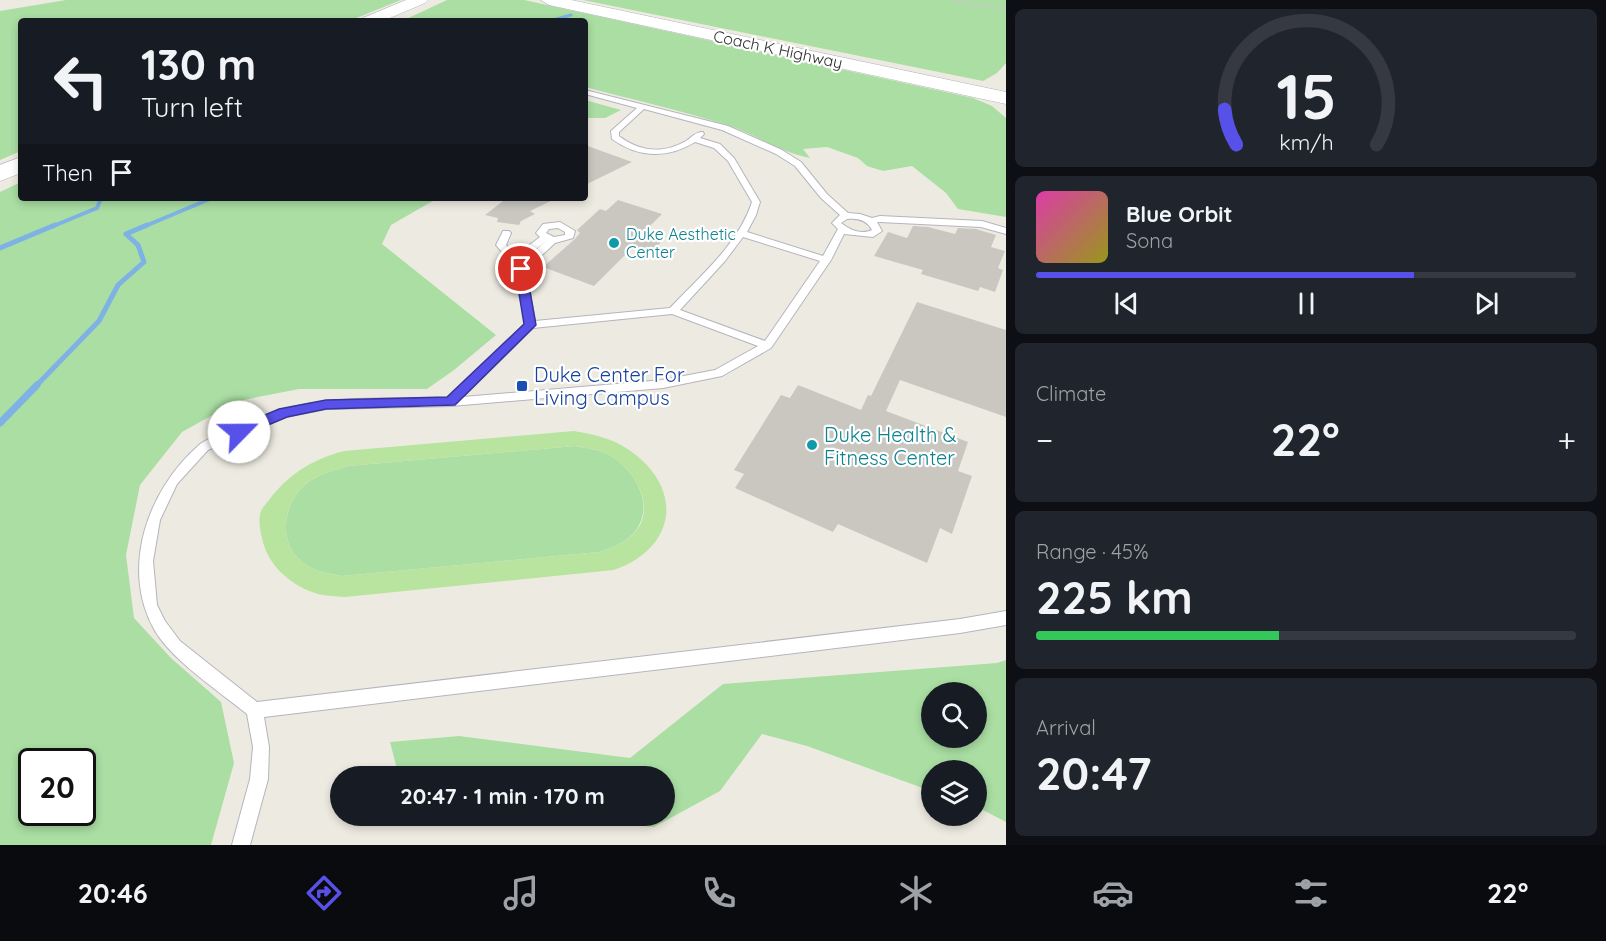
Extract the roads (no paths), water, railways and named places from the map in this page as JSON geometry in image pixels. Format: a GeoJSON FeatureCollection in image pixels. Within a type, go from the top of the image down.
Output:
{"type":"FeatureCollection","features":[{"type":"Feature","properties":{"kind":"main road"},"geometry":{"type":"LineString","coordinates":[[376,18],[420,0]]}},
{"type":"Feature","properties":{"kind":"main road","name":"Coach K Highway"},"geometry":{"type":"LineString","coordinates":[[549,0],[1006,98]]}},
{"type":"Feature","properties":{"kind":"main road"},"geometry":{"type":"LineString","coordinates":[[0,174],[18,165]]}},
{"type":"Feature","properties":{"kind":"lane"},"geometry":{"type":"LineString","coordinates":[[588,94],[710,124],[747,137],[779,152],[798,164],[824,196],[846,216]]}},
{"type":"Feature","properties":{"kind":"lane"},"geometry":{"type":"LineString","coordinates":[[642,107],[615,131],[615,137],[635,149],[658,153],[677,150],[694,139],[710,124]]}},
{"type":"Feature","properties":{"kind":"lane"},"geometry":{"type":"LineString","coordinates":[[673,311],[741,233],[752,218],[756,202],[731,160],[717,146],[694,139]]}},
{"type":"Feature","properties":{"kind":"lane"},"geometry":{"type":"LineString","coordinates":[[871,221],[877,231],[870,236],[854,235],[842,230],[836,223],[840,218],[846,216],[871,221],[880,219],[982,224],[1006,231]]}},
{"type":"Feature","properties":{"kind":"lane"},"geometry":{"type":"LineString","coordinates":[[241,845],[259,779],[261,747],[255,710],[175,646],[160,626],[150,605],[146,561],[153,520],[172,482],[186,464],[204,447],[284,413],[326,405],[451,402],[663,384],[718,373],[767,346],[826,260],[842,230]]}},
{"type":"Feature","properties":{"kind":"lane"},"geometry":{"type":"LineString","coordinates":[[506,233],[501,245],[518,265],[530,325]]}},
{"type":"Feature","properties":{"kind":"lane"},"geometry":{"type":"LineString","coordinates":[[741,233],[826,260]]}},
{"type":"Feature","properties":{"kind":"lane"},"geometry":{"type":"LineString","coordinates":[[518,265],[549,239]]}},
{"type":"Feature","properties":{"kind":"lane"},"geometry":{"type":"LineString","coordinates":[[451,402],[530,325],[673,311],[767,346]]}},
{"type":"Feature","properties":{"kind":"lane"},"geometry":{"type":"LineString","coordinates":[[255,710],[960,626],[1006,618]]}},
{"type":"Feature","properties":{"kind":"waterway"},"geometry":{"type":"LineString","coordinates":[[560,18],[571,15]]}},
{"type":"Feature","properties":{"kind":"waterway"},"geometry":{"type":"LineString","coordinates":[[51,227],[97,208],[100,201]]}},
{"type":"Feature","properties":{"kind":"waterway"},"geometry":{"type":"LineString","coordinates":[[143,227],[205,201]]}},
{"type":"Feature","properties":{"kind":"waterway"},"geometry":{"type":"LineString","coordinates":[[0,248],[55,225]]}},
{"type":"Feature","properties":{"kind":"waterway"},"geometry":{"type":"LineString","coordinates":[[35,387],[99,321],[118,285],[144,262],[138,245],[126,234],[147,225]]}},
{"type":"Feature","properties":{"kind":"waterway"},"geometry":{"type":"LineString","coordinates":[[0,423],[37,385]]}},
{"type":"Feature","properties":{"kind":"place","name":"Duke Aesthetic Center"},"geometry":{"type":"Point","coordinates":[614,243]}},
{"type":"Feature","properties":{"kind":"place","name":"Duke Center For Living Campus"},"geometry":{"type":"Point","coordinates":[522,386]}},
{"type":"Feature","properties":{"kind":"place","name":"Duke Health & Fitness Center"},"geometry":{"type":"Point","coordinates":[812,445]}}]}
